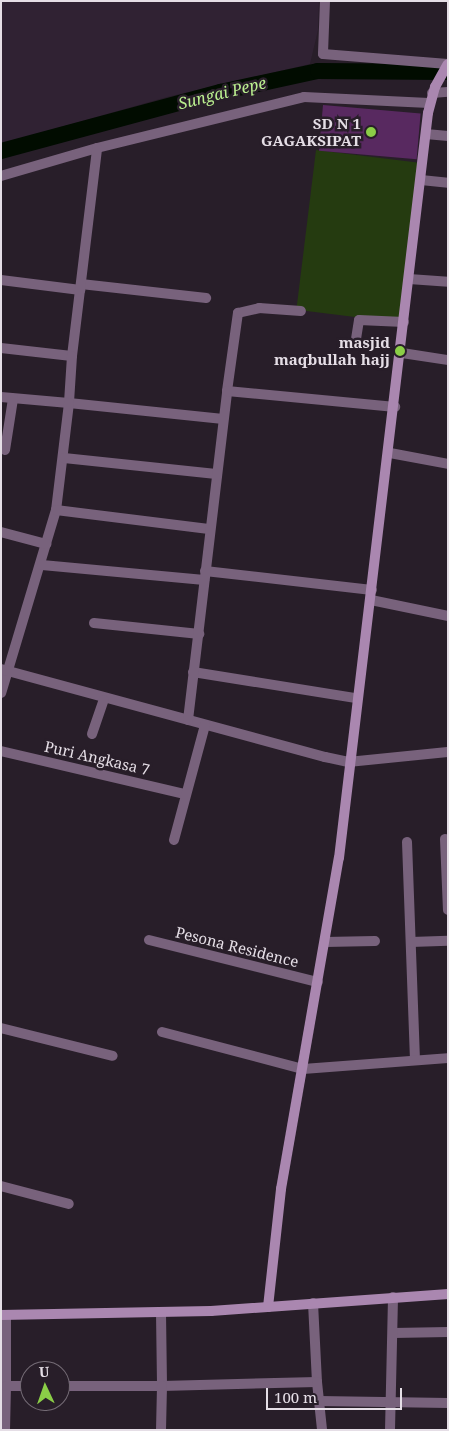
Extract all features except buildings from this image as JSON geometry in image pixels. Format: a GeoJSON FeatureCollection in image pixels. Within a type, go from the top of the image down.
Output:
{"type":"FeatureCollection","features":[{"type":"Feature","properties":{"kind":"main road"},"geometry":{"type":"LineString","coordinates":[[268,1307],[281,1189],[325,942],[390,454],[426,134],[432,94],[446,66]]}},
{"type":"Feature","properties":{"kind":"main road"},"geometry":{"type":"LineString","coordinates":[[3,1315],[161,1313],[268,1307],[393,1296],[448,1294]]}},
{"type":"Feature","properties":{"kind":"street"},"geometry":{"type":"LineString","coordinates":[[325,1],[323,54],[446,66]]}},
{"type":"Feature","properties":{"kind":"street"},"geometry":{"type":"LineString","coordinates":[[1,176],[97,148],[304,97],[448,92]]}},
{"type":"Feature","properties":{"kind":"street"},"geometry":{"type":"LineString","coordinates":[[426,134],[448,136]]}},
{"type":"Feature","properties":{"kind":"street"},"geometry":{"type":"LineString","coordinates":[[1,693],[5,671],[42,565],[56,510],[64,458],[72,356],[97,148]]}},
{"type":"Feature","properties":{"kind":"street"},"geometry":{"type":"LineString","coordinates":[[421,180],[448,183]]}},
{"type":"Feature","properties":{"kind":"street"},"geometry":{"type":"LineString","coordinates":[[409,279],[448,282]]}},
{"type":"Feature","properties":{"kind":"street"},"geometry":{"type":"LineString","coordinates":[[1,280],[206,298]]}},
{"type":"Feature","properties":{"kind":"street"},"geometry":{"type":"LineString","coordinates":[[188,720],[209,529],[238,313],[259,308],[301,312]]}},
{"type":"Feature","properties":{"kind":"street"},"geometry":{"type":"LineString","coordinates":[[356,339],[359,320],[404,322]]}},
{"type":"Feature","properties":{"kind":"street"},"geometry":{"type":"LineString","coordinates":[[1,348],[72,356]]}},
{"type":"Feature","properties":{"kind":"street"},"geometry":{"type":"LineString","coordinates":[[402,353],[448,360]]}},
{"type":"Feature","properties":{"kind":"street"},"geometry":{"type":"LineString","coordinates":[[228,390],[395,407]]}},
{"type":"Feature","properties":{"kind":"street"},"geometry":{"type":"LineString","coordinates":[[1,396],[13,399],[223,419]]}},
{"type":"Feature","properties":{"kind":"street"},"geometry":{"type":"LineString","coordinates":[[5,450],[13,399]]}},
{"type":"Feature","properties":{"kind":"street"},"geometry":{"type":"LineString","coordinates":[[390,454],[448,464]]}},
{"type":"Feature","properties":{"kind":"street"},"geometry":{"type":"LineString","coordinates":[[64,458],[216,474]]}},
{"type":"Feature","properties":{"kind":"street"},"geometry":{"type":"LineString","coordinates":[[56,510],[209,529]]}},
{"type":"Feature","properties":{"kind":"street"},"geometry":{"type":"LineString","coordinates":[[1,532],[46,544]]}},
{"type":"Feature","properties":{"kind":"street"},"geometry":{"type":"LineString","coordinates":[[42,565],[204,575],[372,590]]}},
{"type":"Feature","properties":{"kind":"street"},"geometry":{"type":"LineString","coordinates":[[371,600],[448,616]]}},
{"type":"Feature","properties":{"kind":"street"},"geometry":{"type":"LineString","coordinates":[[94,623],[198,634]]}},
{"type":"Feature","properties":{"kind":"street"},"geometry":{"type":"LineString","coordinates":[[5,671],[104,700],[348,762],[448,752]]}},
{"type":"Feature","properties":{"kind":"street"},"geometry":{"type":"LineString","coordinates":[[193,672],[356,698]]}},
{"type":"Feature","properties":{"kind":"street"},"geometry":{"type":"LineString","coordinates":[[92,734],[104,700]]}},
{"type":"Feature","properties":{"kind":"street"},"geometry":{"type":"LineString","coordinates":[[174,840],[205,725]]}},
{"type":"Feature","properties":{"kind":"street","name":"Puri Angkasa 7"},"geometry":{"type":"LineString","coordinates":[[1,751],[186,794]]}},
{"type":"Feature","properties":{"kind":"street"},"geometry":{"type":"LineString","coordinates":[[445,839],[448,910]]}},
{"type":"Feature","properties":{"kind":"street"},"geometry":{"type":"LineString","coordinates":[[408,842],[414,1060]]}},
{"type":"Feature","properties":{"kind":"street","name":"Pesona Residence"},"geometry":{"type":"LineString","coordinates":[[149,940],[318,982]]}},
{"type":"Feature","properties":{"kind":"street"},"geometry":{"type":"LineString","coordinates":[[325,942],[375,941]]}},
{"type":"Feature","properties":{"kind":"street"},"geometry":{"type":"LineString","coordinates":[[411,942],[448,941]]}},
{"type":"Feature","properties":{"kind":"street"},"geometry":{"type":"LineString","coordinates":[[1,1028],[113,1056]]}},
{"type":"Feature","properties":{"kind":"street"},"geometry":{"type":"LineString","coordinates":[[162,1032],[303,1069],[448,1058]]}},
{"type":"Feature","properties":{"kind":"street"},"geometry":{"type":"LineString","coordinates":[[1,1186],[69,1204]]}},
{"type":"Feature","properties":{"kind":"street"},"geometry":{"type":"LineString","coordinates":[[390,1430],[393,1296]]}},
{"type":"Feature","properties":{"kind":"street"},"geometry":{"type":"LineString","coordinates":[[313,1303],[317,1382],[322,1430]]}},
{"type":"Feature","properties":{"kind":"street"},"geometry":{"type":"LineString","coordinates":[[161,1313],[161,1430]]}},
{"type":"Feature","properties":{"kind":"street"},"geometry":{"type":"LineString","coordinates":[[3,1315],[5,1430]]}},
{"type":"Feature","properties":{"kind":"street"},"geometry":{"type":"LineString","coordinates":[[393,1333],[448,1332]]}},
{"type":"Feature","properties":{"kind":"street"},"geometry":{"type":"LineString","coordinates":[[70,1386],[317,1382]]}},
{"type":"Feature","properties":{"kind":"street"},"geometry":{"type":"LineString","coordinates":[[3,1386],[20,1386]]}},
{"type":"Feature","properties":{"kind":"street"},"geometry":{"type":"LineString","coordinates":[[319,1401],[448,1403]]}},
{"type":"Feature","properties":{"kind":"shaded area"},"geometry":{"type":"Polygon","coordinates":[[[1,1],[319,1],[318,30],[310,64],[167,97],[1,144],[1,1]]]}},
{"type":"Feature","properties":{"kind":"green space"},"geometry":{"type":"Polygon","coordinates":[[[316,150],[421,163],[402,323],[296,310],[316,150]]]}},
{"type":"Feature","properties":{"kind":"waterway","name":"Sungai Pepe"},"geometry":{"type":"LineString","coordinates":[[1,151],[220,92],[318,71],[448,72]]}},
{"type":"Feature","properties":{"kind":"place","name":"SD N 1 GAGAKSIPAT"},"geometry":{"type":"Point","coordinates":[371,132]}},
{"type":"Feature","properties":{"kind":"place","name":"masjid maqbullah hajj"},"geometry":{"type":"Point","coordinates":[400,351]}}]}
